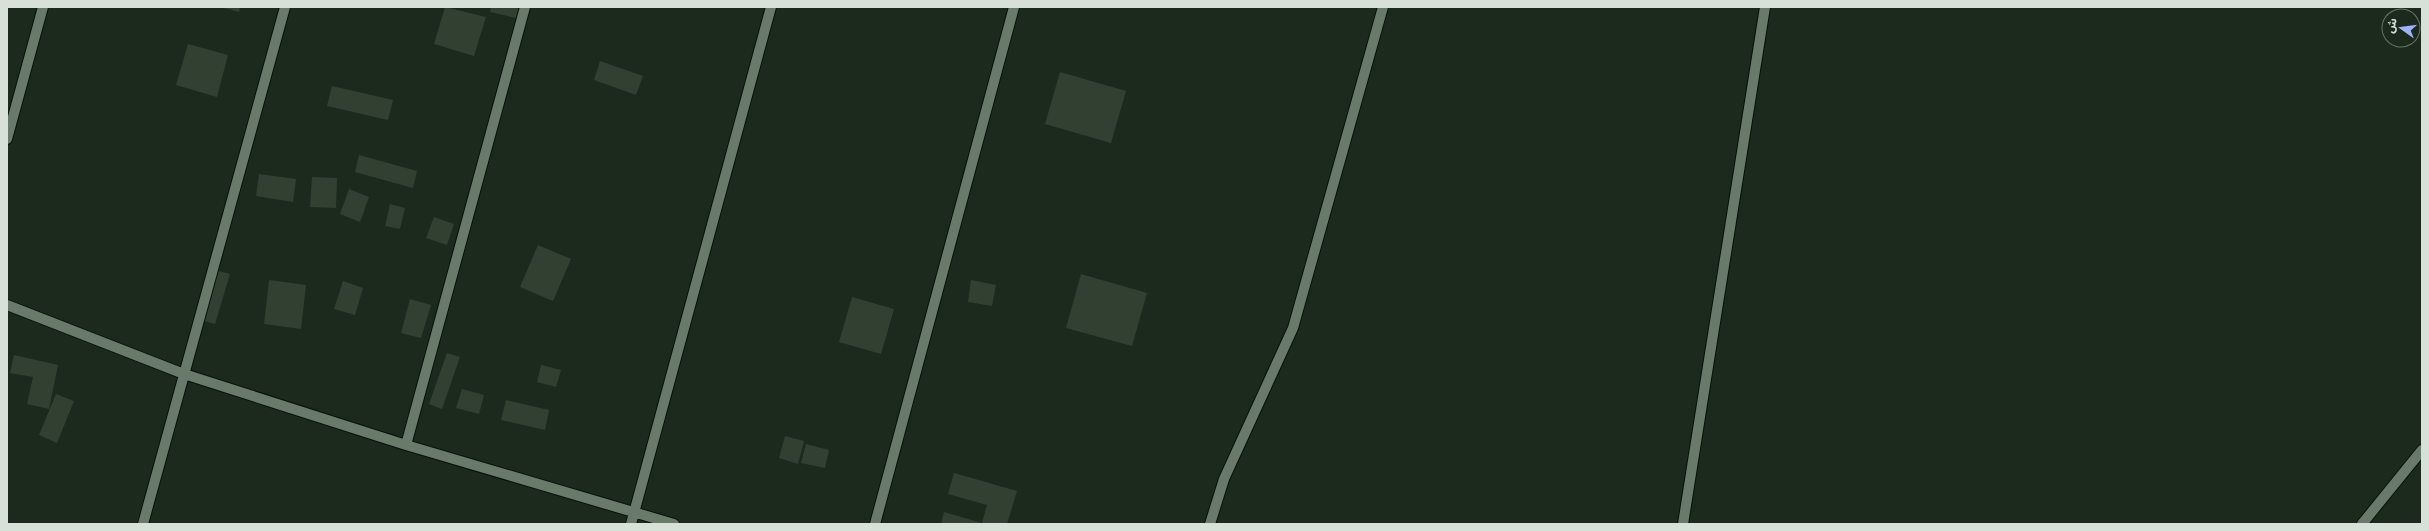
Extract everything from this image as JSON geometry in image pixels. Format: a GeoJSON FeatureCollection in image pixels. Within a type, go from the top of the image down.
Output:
{"type":"FeatureCollection","features":[{"type":"Feature","properties":{"kind":"street"},"geometry":{"type":"LineString","coordinates":[[7,139],[43,7]]}},
{"type":"Feature","properties":{"kind":"street"},"geometry":{"type":"LineString","coordinates":[[143,524],[284,7]]}},
{"type":"Feature","properties":{"kind":"street"},"geometry":{"type":"LineString","coordinates":[[406,445],[525,7]]}},
{"type":"Feature","properties":{"kind":"street"},"geometry":{"type":"LineString","coordinates":[[631,524],[771,7]]}},
{"type":"Feature","properties":{"kind":"street"},"geometry":{"type":"LineString","coordinates":[[874,524],[1014,7]]}},
{"type":"Feature","properties":{"kind":"street"},"geometry":{"type":"LineString","coordinates":[[1210,524],[1224,479],[1293,328],[1383,7]]}},
{"type":"Feature","properties":{"kind":"street"},"geometry":{"type":"LineString","coordinates":[[1683,524],[1765,7]]}},
{"type":"Feature","properties":{"kind":"street"},"geometry":{"type":"LineString","coordinates":[[7,305],[184,374],[406,445],[674,524]]}},
{"type":"Feature","properties":{"kind":"street"},"geometry":{"type":"LineString","coordinates":[[2362,524],[2422,450]]}},
{"type":"Feature","properties":{"kind":"building"},"geometry":{"type":"Polygon","coordinates":[[[221,7],[240,7],[239,12],[221,7]]]}},
{"type":"Feature","properties":{"kind":"building"},"geometry":{"type":"Polygon","coordinates":[[[445,7],[486,17],[474,56],[434,44],[445,7]]]}},
{"type":"Feature","properties":{"kind":"building"},"geometry":{"type":"Polygon","coordinates":[[[491,7],[519,7],[516,18],[490,12],[491,7]]]}},
{"type":"Feature","properties":{"kind":"building"},"geometry":{"type":"Polygon","coordinates":[[[188,44],[228,55],[217,97],[176,85],[188,44]]]}},
{"type":"Feature","properties":{"kind":"building"},"geometry":{"type":"Polygon","coordinates":[[[600,61],[643,76],[636,95],[594,80],[600,61]]]}},
{"type":"Feature","properties":{"kind":"building"},"geometry":{"type":"Polygon","coordinates":[[[1060,72],[1126,91],[1111,143],[1045,124],[1060,72]]]}},
{"type":"Feature","properties":{"kind":"building"},"geometry":{"type":"Polygon","coordinates":[[[332,86],[393,100],[388,120],[327,106],[332,86]]]}},
{"type":"Feature","properties":{"kind":"building"},"geometry":{"type":"Polygon","coordinates":[[[359,155],[417,171],[413,188],[355,172],[359,155]]]}},
{"type":"Feature","properties":{"kind":"building"},"geometry":{"type":"Polygon","coordinates":[[[259,174],[296,179],[293,202],[256,196],[259,174]]]}},
{"type":"Feature","properties":{"kind":"building"},"geometry":{"type":"Polygon","coordinates":[[[312,177],[337,178],[336,208],[310,207],[312,177]]]}},
{"type":"Feature","properties":{"kind":"building"},"geometry":{"type":"Polygon","coordinates":[[[349,189],[369,197],[360,222],[340,214],[349,189]]]}},
{"type":"Feature","properties":{"kind":"building"},"geometry":{"type":"Polygon","coordinates":[[[390,204],[405,208],[400,229],[385,226],[390,204]]]}},
{"type":"Feature","properties":{"kind":"building"},"geometry":{"type":"Polygon","coordinates":[[[434,217],[454,224],[447,245],[426,238],[434,217]]]}},
{"type":"Feature","properties":{"kind":"building"},"geometry":{"type":"Polygon","coordinates":[[[538,245],[571,259],[553,301],[520,287],[538,245]]]}},
{"type":"Feature","properties":{"kind":"building"},"geometry":{"type":"Polygon","coordinates":[[[215,270],[230,274],[215,324],[201,320],[215,270]]]}},
{"type":"Feature","properties":{"kind":"building"},"geometry":{"type":"Polygon","coordinates":[[[1081,274],[1147,293],[1132,346],[1066,328],[1081,274]]]}},
{"type":"Feature","properties":{"kind":"building"},"geometry":{"type":"Polygon","coordinates":[[[269,280],[306,285],[301,329],[264,324],[269,280]]]}},
{"type":"Feature","properties":{"kind":"building"},"geometry":{"type":"Polygon","coordinates":[[[971,280],[996,285],[992,306],[968,302],[971,280]]]}},
{"type":"Feature","properties":{"kind":"building"},"geometry":{"type":"Polygon","coordinates":[[[343,281],[363,288],[355,315],[334,309],[343,281]]]}},
{"type":"Feature","properties":{"kind":"building"},"geometry":{"type":"Polygon","coordinates":[[[852,297],[894,309],[881,354],[839,342],[852,297]]]}},
{"type":"Feature","properties":{"kind":"building"},"geometry":{"type":"Polygon","coordinates":[[[410,299],[431,305],[421,338],[401,333],[410,299]]]}},
{"type":"Feature","properties":{"kind":"building"},"geometry":{"type":"Polygon","coordinates":[[[447,353],[460,357],[442,409],[429,404],[447,353]]]}},
{"type":"Feature","properties":{"kind":"building"},"geometry":{"type":"Polygon","coordinates":[[[14,355],[58,365],[49,409],[27,404],[33,377],[10,373],[14,355]]]}},
{"type":"Feature","properties":{"kind":"building"},"geometry":{"type":"Polygon","coordinates":[[[541,365],[561,370],[556,387],[537,382],[541,365]]]}},
{"type":"Feature","properties":{"kind":"building"},"geometry":{"type":"Polygon","coordinates":[[[462,389],[484,395],[479,414],[456,408],[462,389]]]}},
{"type":"Feature","properties":{"kind":"building"},"geometry":{"type":"Polygon","coordinates":[[[56,394],[74,401],[57,443],[39,435],[56,394]]]}},
{"type":"Feature","properties":{"kind":"building"},"geometry":{"type":"Polygon","coordinates":[[[506,400],[549,410],[545,430],[501,420],[506,400]]]}},
{"type":"Feature","properties":{"kind":"building"},"geometry":{"type":"Polygon","coordinates":[[[785,436],[804,441],[798,464],[779,458],[785,436]]]}},
{"type":"Feature","properties":{"kind":"building"},"geometry":{"type":"Polygon","coordinates":[[[806,444],[829,450],[825,468],[801,463],[806,444]]]}},
{"type":"Feature","properties":{"kind":"building"},"geometry":{"type":"Polygon","coordinates":[[[954,473],[1017,491],[1007,524],[941,524],[944,512],[982,523],[987,505],[948,494],[954,473]]]}}]}
